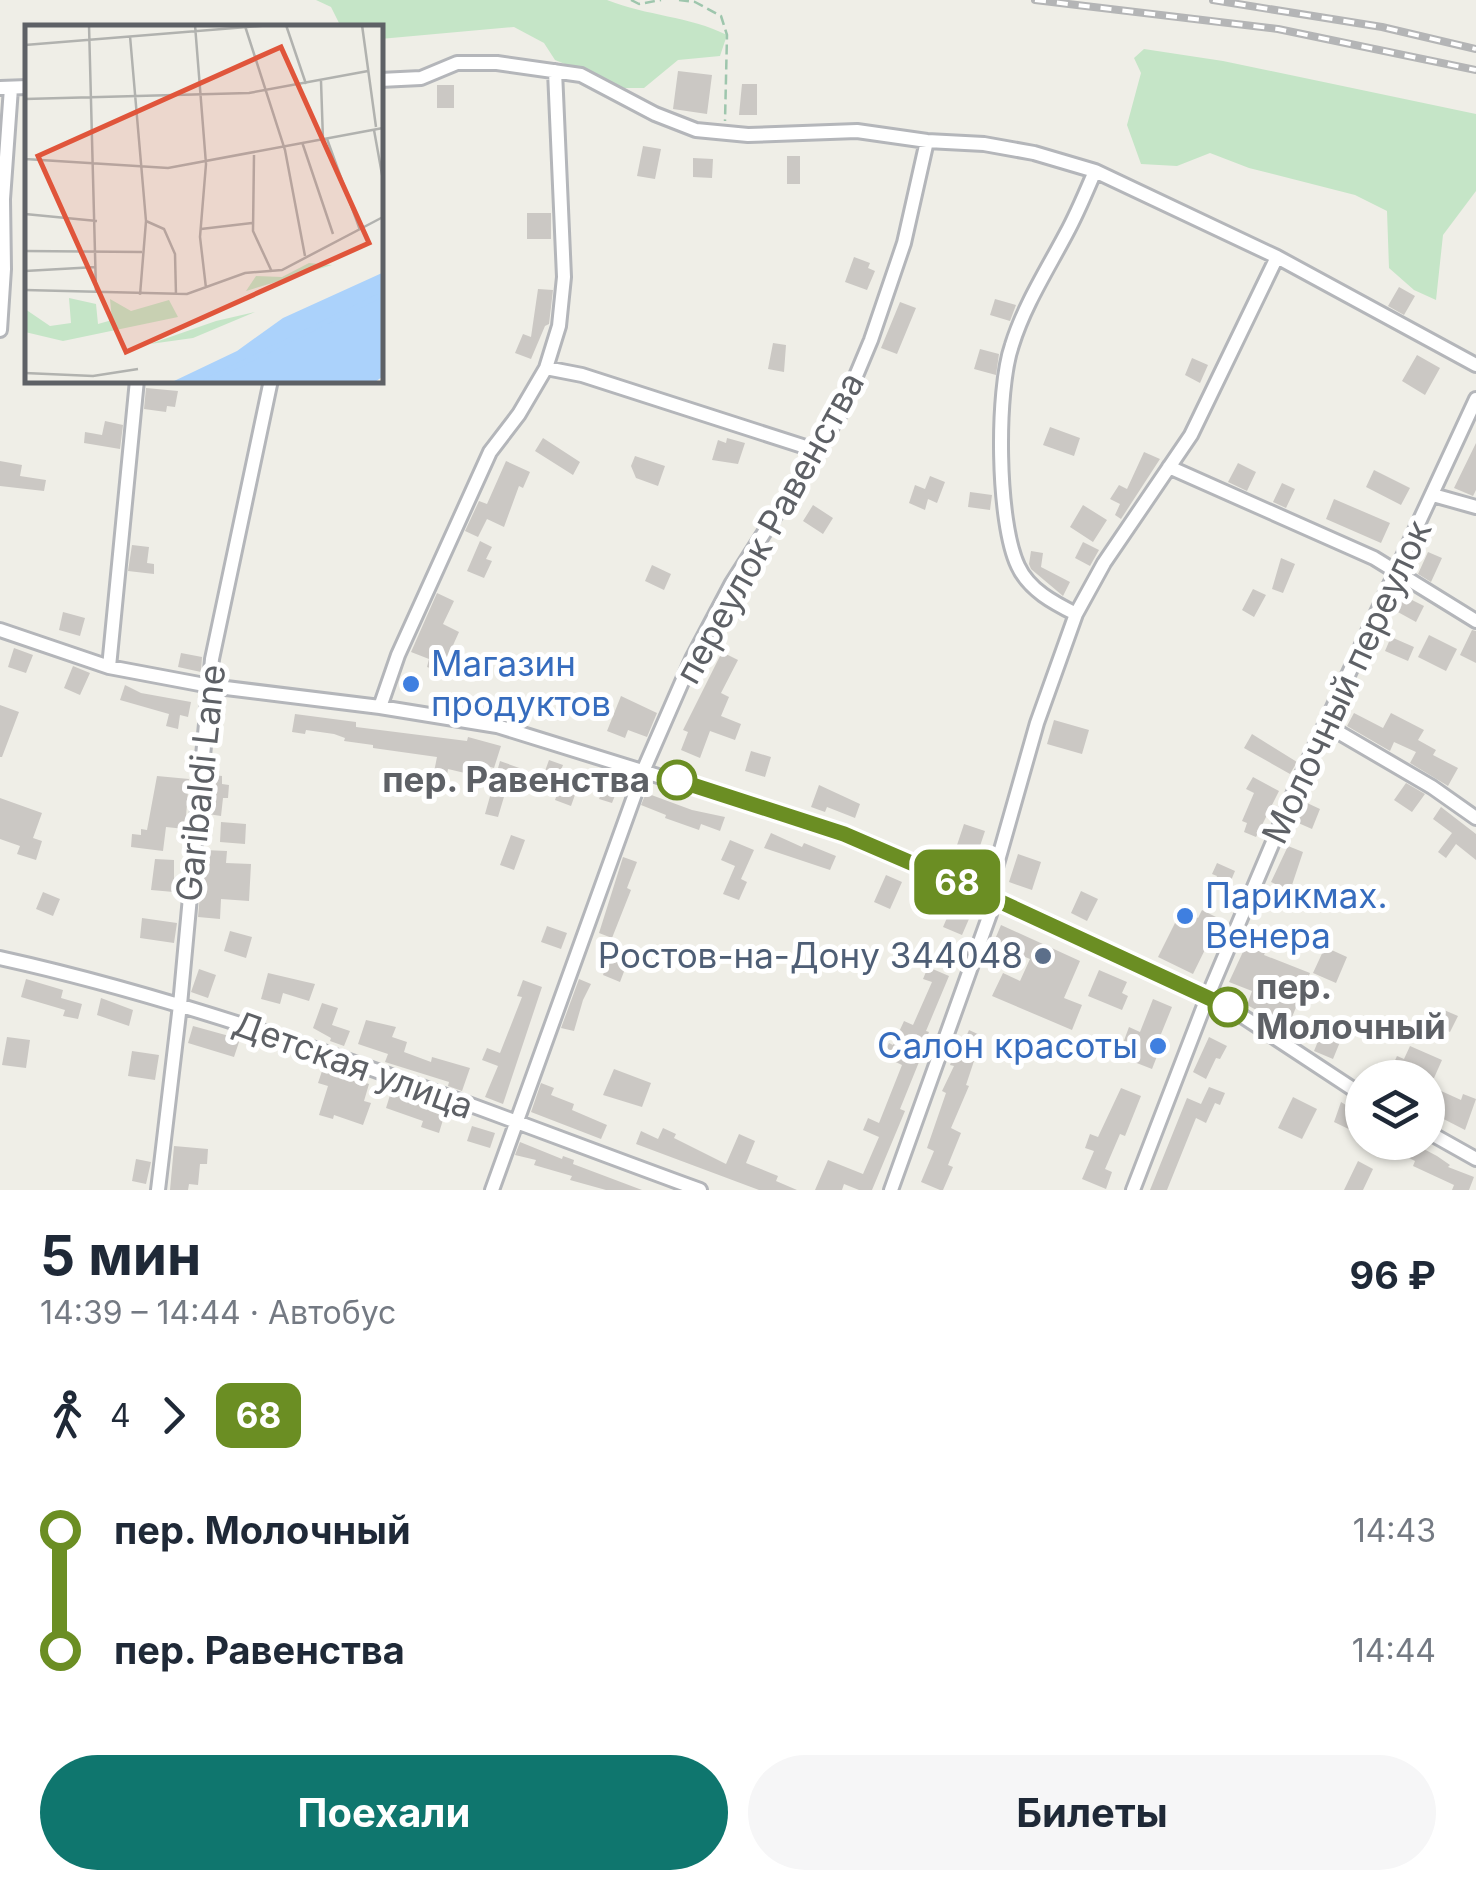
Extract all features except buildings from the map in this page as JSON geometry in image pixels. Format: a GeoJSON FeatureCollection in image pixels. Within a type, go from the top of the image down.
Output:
{"type":"FeatureCollection","features":[{"type":"Feature","properties":{"kind":"street"},"geometry":{"type":"LineString","coordinates":[[382,80],[421,78],[457,64],[496,63],[581,75],[655,114],[696,130],[748,135],[857,131],[984,144],[1034,154],[1095,171],[1277,257],[1476,365]]}},
{"type":"Feature","properties":{"kind":"street"},"geometry":{"type":"LineString","coordinates":[[380,707],[398,655],[490,452],[519,414],[546,368],[560,326],[564,277],[555,72]]}},
{"type":"Feature","properties":{"kind":"street"},"geometry":{"type":"LineString","coordinates":[[0,330],[6,88]]}},
{"type":"Feature","properties":{"kind":"street","name":"переулок Равенства"},"geometry":{"type":"LineString","coordinates":[[492,1190],[644,769],[692,659],[732,583],[840,414],[904,244],[927,141]]}},
{"type":"Feature","properties":{"kind":"street"},"geometry":{"type":"LineString","coordinates":[[1076,614],[1033,587],[1018,566],[1008,534],[1002,492],[1004,398],[1010,348],[1095,171]]}},
{"type":"Feature","properties":{"kind":"street"},"geometry":{"type":"LineString","coordinates":[[891,1190],[990,914],[988,896],[1037,722],[1076,614],[1104,562],[1190,435],[1277,257]]}},
{"type":"Feature","properties":{"kind":"street"},"geometry":{"type":"LineString","coordinates":[[546,368],[582,375],[818,451]]}},
{"type":"Feature","properties":{"kind":"street"},"geometry":{"type":"LineString","coordinates":[[109,667],[137,382]]}},
{"type":"Feature","properties":{"kind":"street","name":"Garibaldi Lane"},"geometry":{"type":"LineString","coordinates":[[158,1190],[180,1005],[212,659],[271,382]]}},
{"type":"Feature","properties":{"kind":"street","name":"Молочный переулок"},"geometry":{"type":"LineString","coordinates":[[1134,1190],[1206,998],[1326,724],[1476,399]]}},
{"type":"Feature","properties":{"kind":"street"},"geometry":{"type":"LineString","coordinates":[[1169,466],[1374,558],[1476,621]]}},
{"type":"Feature","properties":{"kind":"street"},"geometry":{"type":"LineString","coordinates":[[1433,495],[1476,507]]}},
{"type":"Feature","properties":{"kind":"street"},"geometry":{"type":"LineString","coordinates":[[0,630],[109,667],[210,686],[496,726],[844,834],[1230,1008],[1345,1085]]}},
{"type":"Feature","properties":{"kind":"street"},"geometry":{"type":"LineString","coordinates":[[1326,724],[1476,818]]}},
{"type":"Feature","properties":{"kind":"street","name":"Детская улица"},"geometry":{"type":"LineString","coordinates":[[0,958],[95,979],[266,1032],[700,1190]]}},
{"type":"Feature","properties":{"kind":"street"},"geometry":{"type":"LineString","coordinates":[[1445,1142],[1476,1160]]}},
{"type":"Feature","properties":{"kind":"path"},"geometry":{"type":"LineString","coordinates":[[631,0],[638,4],[661,0]]}},
{"type":"Feature","properties":{"kind":"path"},"geometry":{"type":"LineString","coordinates":[[679,0],[694,2],[722,16],[727,35],[725,133]]}},
{"type":"Feature","properties":{"kind":"green space"},"geometry":{"type":"Polygon","coordinates":[[[316,0],[607,0],[727,35],[720,56],[678,60],[644,88],[624,88],[555,60],[544,43],[514,27],[382,39],[382,25],[340,25],[331,7],[316,0]]]}},
{"type":"Feature","properties":{"kind":"green space"},"geometry":{"type":"Polygon","coordinates":[[[1144,49],[1223,61],[1476,114],[1476,191],[1443,235],[1436,300],[1414,290],[1389,268],[1387,211],[1355,195],[1249,168],[1210,153],[1177,166],[1141,164],[1127,125],[1141,73],[1134,58],[1144,49]]]}},
{"type":"Feature","properties":{"kind":"railway"},"geometry":{"type":"LineString","coordinates":[[1035,0],[1278,29],[1476,70]]}},
{"type":"Feature","properties":{"kind":"railway"},"geometry":{"type":"LineString","coordinates":[[1213,0],[1382,27],[1476,49]]}},
{"type":"Feature","properties":{"kind":"bus line","name":"68"},"geometry":{"type":"LineString","coordinates":[[677,780],[844,834],[1228,1007]]}},
{"type":"Feature","properties":{"kind":"place","name":"Магазин продуктов"},"geometry":{"type":"Point","coordinates":[411,684]}},
{"type":"Feature","properties":{"kind":"place","name":"пер. Равенства"},"geometry":{"type":"Point","coordinates":[677,780]}},
{"type":"Feature","properties":{"kind":"place","name":"Парикмах. Венера"},"geometry":{"type":"Point","coordinates":[1185,916]}},
{"type":"Feature","properties":{"kind":"place","name":"Ростов-на-Дону 344048"},"geometry":{"type":"Point","coordinates":[1043,956]}},
{"type":"Feature","properties":{"kind":"place","name":"пер. Молочный"},"geometry":{"type":"Point","coordinates":[1228,1007]}},
{"type":"Feature","properties":{"kind":"place","name":"Салон красоты"},"geometry":{"type":"Point","coordinates":[1158,1046]}}]}
